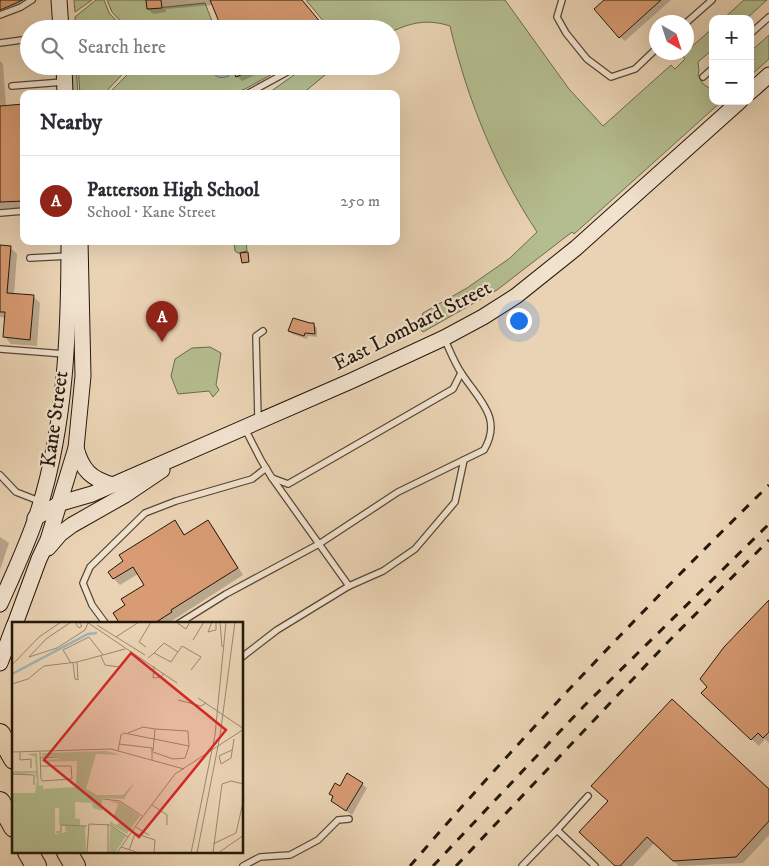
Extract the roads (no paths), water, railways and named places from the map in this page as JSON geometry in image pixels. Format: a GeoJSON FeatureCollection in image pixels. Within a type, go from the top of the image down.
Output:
{"type":"FeatureCollection","features":[{"type":"Feature","properties":{"kind":"highway"},"geometry":{"type":"LineString","coordinates":[[0,734],[12,755]]}},
{"type":"Feature","properties":{"kind":"highway"},"geometry":{"type":"LineString","coordinates":[[0,802],[12,823]]}},
{"type":"Feature","properties":{"kind":"highway"},"geometry":{"type":"LineString","coordinates":[[29,854],[36,866]]}},
{"type":"Feature","properties":{"kind":"highway"},"geometry":{"type":"LineString","coordinates":[[68,854],[75,866]]}},
{"type":"Feature","properties":{"kind":"main road"},"geometry":{"type":"LineString","coordinates":[[59,0],[60,20]]}},
{"type":"Feature","properties":{"kind":"main road"},"geometry":{"type":"LineString","coordinates":[[64,75],[65,88]]}},
{"type":"Feature","properties":{"kind":"main road"},"geometry":{"type":"LineString","coordinates":[[754,88],[769,75]]}},
{"type":"Feature","properties":{"kind":"main road","name":"East Lombard Street"},"geometry":{"type":"LineString","coordinates":[[35,518],[60,502],[92,494],[351,381],[444,338],[483,317],[516,296],[576,248],[736,105]]}},
{"type":"Feature","properties":{"kind":"main road","name":"Kane Street"},"geometry":{"type":"LineString","coordinates":[[15,622],[48,540],[76,448],[83,376],[80,245]]}},
{"type":"Feature","properties":{"kind":"main road","name":"Kane Street"},"geometry":{"type":"LineString","coordinates":[[0,604],[41,502],[56,439],[69,308],[69,249]]}},
{"type":"Feature","properties":{"kind":"main road"},"geometry":{"type":"LineString","coordinates":[[76,448],[82,466],[91,475],[98,481],[113,485]]}},
{"type":"Feature","properties":{"kind":"main road","name":"East Lombard Street"},"geometry":{"type":"LineString","coordinates":[[39,559],[60,534],[139,486],[191,450]]}},
{"type":"Feature","properties":{"kind":"main road"},"geometry":{"type":"LineString","coordinates":[[45,485],[70,511],[79,514],[101,508]]}},
{"type":"Feature","properties":{"kind":"main road","name":"Kane Street"},"geometry":{"type":"LineString","coordinates":[[0,663],[12,630]]}},
{"type":"Feature","properties":{"kind":"lane"},"geometry":{"type":"LineString","coordinates":[[0,15],[21,7],[32,0]]}},
{"type":"Feature","properties":{"kind":"lane"},"geometry":{"type":"LineString","coordinates":[[562,0],[557,17],[566,33],[587,59],[611,77],[635,69],[649,56]]}},
{"type":"Feature","properties":{"kind":"lane"},"geometry":{"type":"LineString","coordinates":[[694,16],[712,0]]}},
{"type":"Feature","properties":{"kind":"lane"},"geometry":{"type":"LineString","coordinates":[[754,30],[769,17]]}},
{"type":"Feature","properties":{"kind":"lane"},"geometry":{"type":"LineString","coordinates":[[0,42],[20,40]]}},
{"type":"Feature","properties":{"kind":"lane"},"geometry":{"type":"LineString","coordinates":[[703,77],[709,72]]}},
{"type":"Feature","properties":{"kind":"lane"},"geometry":{"type":"LineString","coordinates":[[254,90],[282,75]]}},
{"type":"Feature","properties":{"kind":"lane"},"geometry":{"type":"LineString","coordinates":[[12,86],[65,88]]}},
{"type":"Feature","properties":{"kind":"lane"},"geometry":{"type":"LineString","coordinates":[[0,213],[20,211]]}},
{"type":"Feature","properties":{"kind":"lane"},"geometry":{"type":"LineString","coordinates":[[30,258],[69,249]]}},
{"type":"Feature","properties":{"kind":"lane"},"geometry":{"type":"LineString","coordinates":[[258,421],[256,336],[263,331]]}},
{"type":"Feature","properties":{"kind":"lane"},"geometry":{"type":"LineString","coordinates":[[181,622],[226,594],[319,544],[398,492],[484,450],[490,439],[492,422],[484,404],[461,373],[444,338]]}},
{"type":"Feature","properties":{"kind":"lane"},"geometry":{"type":"LineString","coordinates":[[0,349],[65,354]]}},
{"type":"Feature","properties":{"kind":"lane"},"geometry":{"type":"LineString","coordinates":[[272,478],[288,484],[453,389],[461,373]]}},
{"type":"Feature","properties":{"kind":"lane"},"geometry":{"type":"LineString","coordinates":[[244,427],[272,478],[349,586]]}},
{"type":"Feature","properties":{"kind":"lane"},"geometry":{"type":"LineString","coordinates":[[244,656],[276,630],[349,586],[383,571],[415,549],[455,502],[464,460]]}},
{"type":"Feature","properties":{"kind":"lane"},"geometry":{"type":"LineString","coordinates":[[105,622],[92,605],[83,583],[90,567],[108,548],[145,514],[176,501],[252,479],[266,468]]}},
{"type":"Feature","properties":{"kind":"lane"},"geometry":{"type":"LineString","coordinates":[[0,475],[16,492],[41,502]]}},
{"type":"Feature","properties":{"kind":"lane"},"geometry":{"type":"LineString","coordinates":[[522,866],[588,796]]}},
{"type":"Feature","properties":{"kind":"lane"},"geometry":{"type":"LineString","coordinates":[[243,866],[260,857],[290,855],[318,840],[338,820],[349,819]]}},
{"type":"Feature","properties":{"kind":"lane"},"geometry":{"type":"LineString","coordinates":[[558,830],[595,866]]}},
{"type":"Feature","properties":{"kind":"water"},"geometry":{"type":"Polygon","coordinates":[[[216,75],[229,76],[222,78],[216,75]]]}},
{"type":"Feature","properties":{"kind":"railway"},"geometry":{"type":"LineString","coordinates":[[410,866],[586,672],[769,485]]}},
{"type":"Feature","properties":{"kind":"railway"},"geometry":{"type":"LineString","coordinates":[[433,866],[584,706],[769,524]]}},
{"type":"Feature","properties":{"kind":"railway"},"geometry":{"type":"LineString","coordinates":[[456,866],[667,643],[769,540]]}},
{"type":"Feature","properties":{"kind":"place","name":"Patterson High School"},"geometry":{"type":"Point","coordinates":[162,342]}}]}
